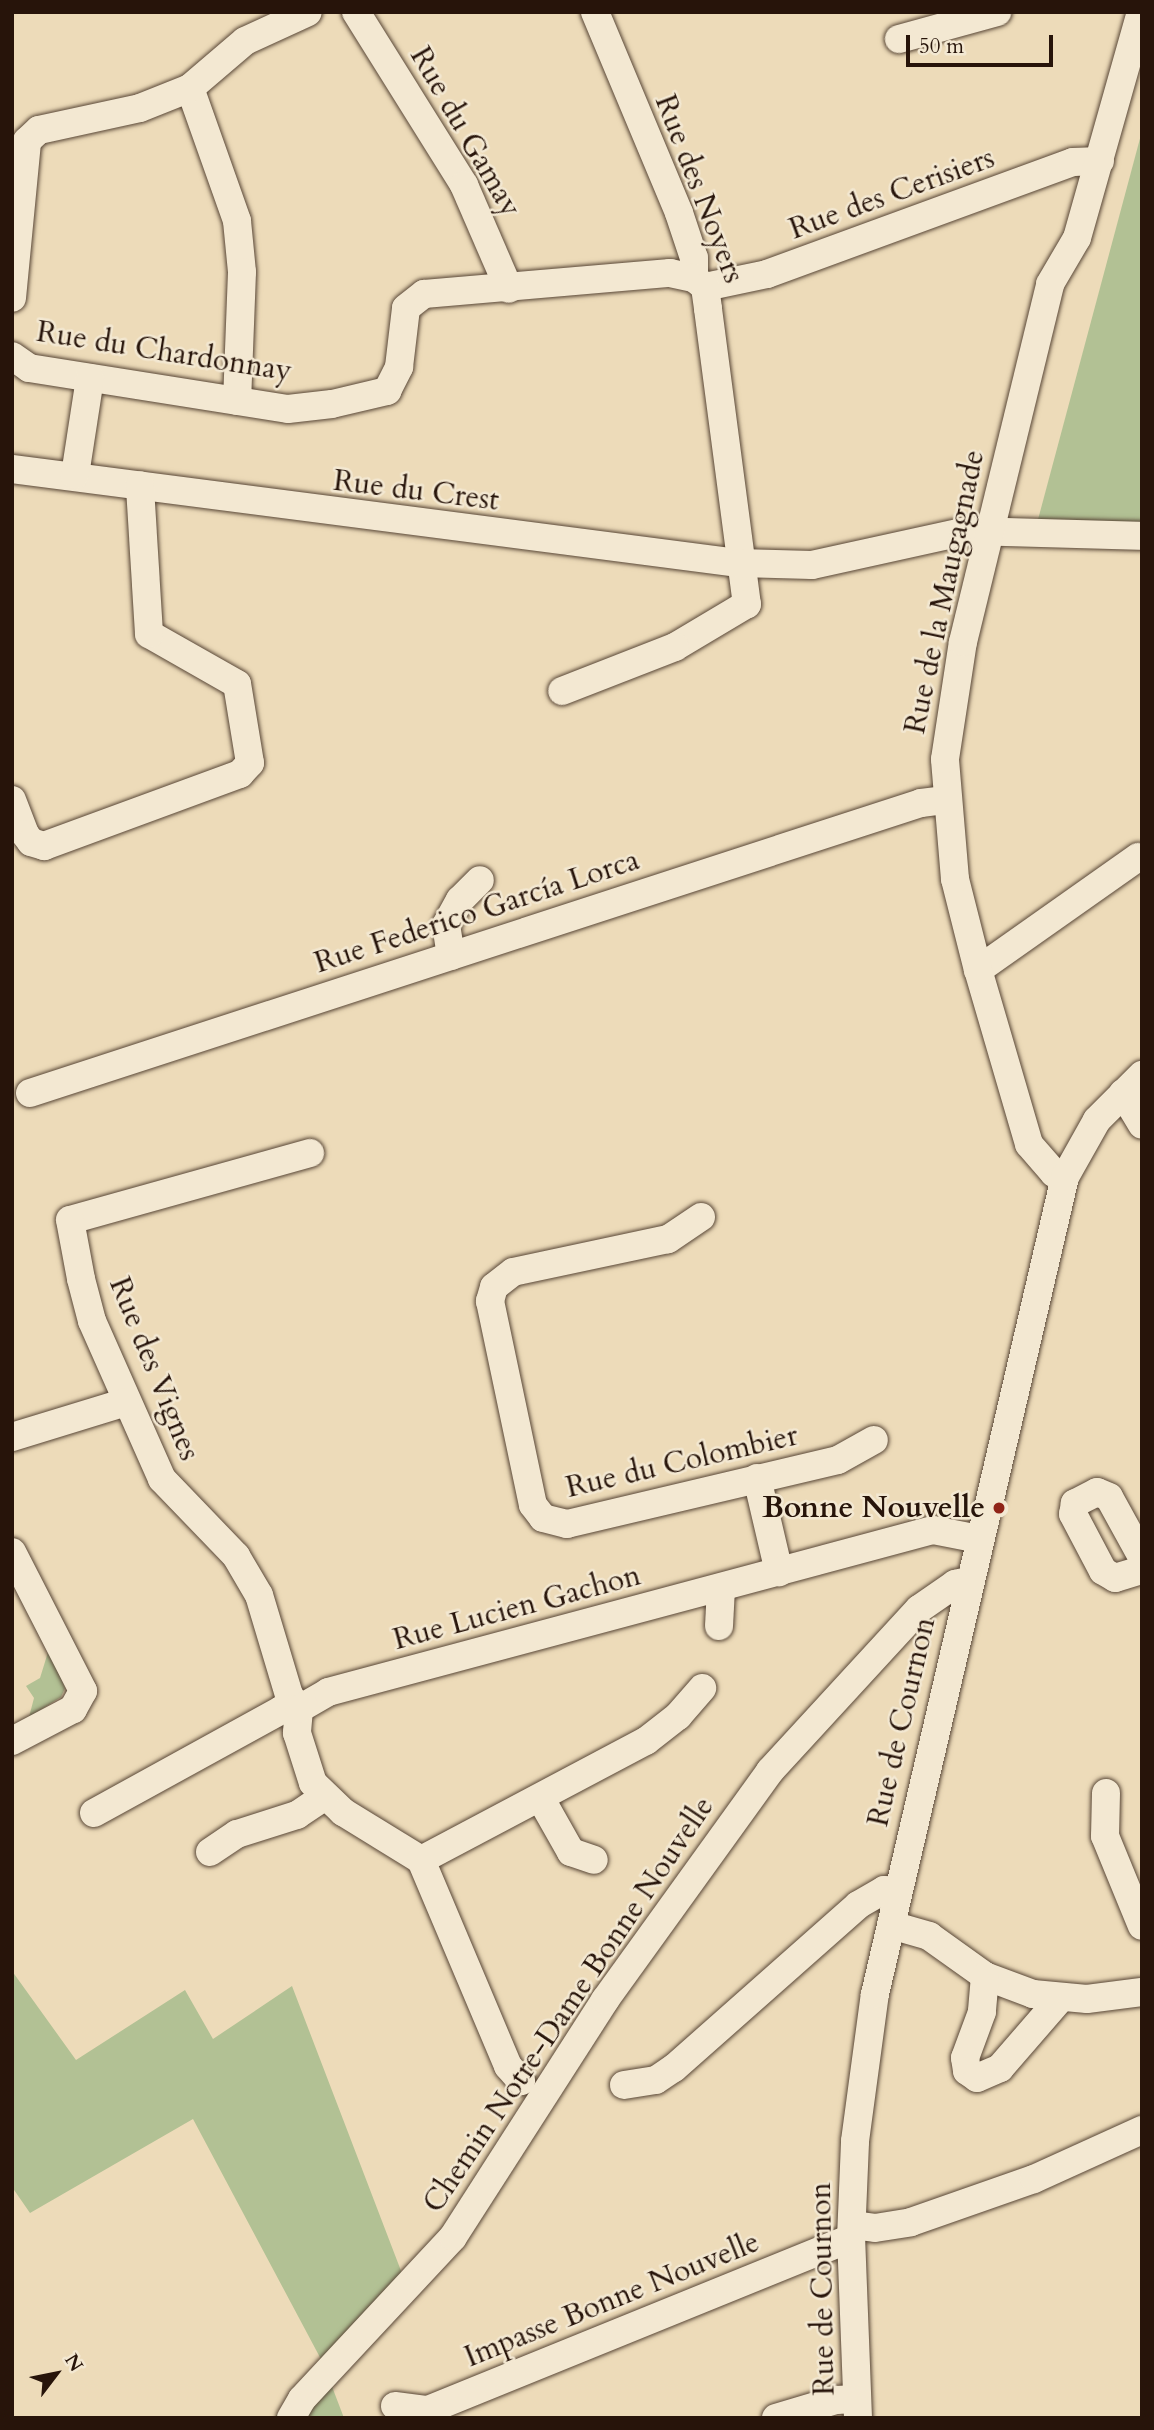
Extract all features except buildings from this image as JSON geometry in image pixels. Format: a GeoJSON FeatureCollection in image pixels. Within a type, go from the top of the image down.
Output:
{"type":"FeatureCollection","features":[{"type":"Feature","properties":{"kind":"street","name":"Rue du Chardonnay"},"geometry":{"type":"LineString","coordinates":[[12,298],[27,141],[39,130],[140,108],[190,88],[245,41],[308,12]]}},
{"type":"Feature","properties":{"kind":"street","name":"Rue du Gamay"},"geometry":{"type":"LineString","coordinates":[[356,12],[464,185],[509,289]]}},
{"type":"Feature","properties":{"kind":"street","name":"Rue des Noyers"},"geometry":{"type":"LineString","coordinates":[[562,691],[675,647],[747,604],[694,258],[679,213],[595,12]]}},
{"type":"Feature","properties":{"kind":"street"},"geometry":{"type":"LineString","coordinates":[[899,39],[997,12]]}},
{"type":"Feature","properties":{"kind":"street","name":"Rue de la Maugagnade"},"geometry":{"type":"LineString","coordinates":[[1065,1177],[1039,1160],[1029,1144],[978,970],[956,880],[946,800],[949,718],[990,531],[1051,284],[1077,238],[1141,12]]}},
{"type":"Feature","properties":{"kind":"street"},"geometry":{"type":"LineString","coordinates":[[190,88],[237,220],[242,272],[237,401]]}},
{"type":"Feature","properties":{"kind":"street","name":"Rue des Cerisiers"},"geometry":{"type":"LineString","coordinates":[[699,282],[778,271],[1073,162],[1100,161]]}},
{"type":"Feature","properties":{"kind":"street","name":"Rue du Chardonnay"},"geometry":{"type":"LineString","coordinates":[[12,356],[29,368],[288,409],[387,391],[399,367],[404,314],[414,300],[424,294],[509,289],[670,273],[699,282]]}},
{"type":"Feature","properties":{"kind":"street"},"geometry":{"type":"LineString","coordinates":[[75,475],[90,378]]}},
{"type":"Feature","properties":{"kind":"street","name":"Rue du Crest"},"geometry":{"type":"LineString","coordinates":[[12,469],[75,475],[214,499],[740,564],[812,565],[967,531],[1142,536]]}},
{"type":"Feature","properties":{"kind":"street"},"geometry":{"type":"LineString","coordinates":[[12,800],[25,834],[31,842],[44,846],[240,774],[250,763],[237,684],[149,634],[140,485]]}},
{"type":"Feature","properties":{"kind":"street","name":"Rue Federico García Lorca"},"geometry":{"type":"LineString","coordinates":[[30,1093],[921,803],[946,800]]}},
{"type":"Feature","properties":{"kind":"street"},"geometry":{"type":"LineString","coordinates":[[978,970],[1138,857]]}},
{"type":"Feature","properties":{"kind":"street"},"geometry":{"type":"LineString","coordinates":[[451,956],[446,925],[460,900],[480,880]]}},
{"type":"Feature","properties":{"kind":"street"},"geometry":{"type":"LineString","coordinates":[[1132,1084],[1142,1125]]}},
{"type":"Feature","properties":{"kind":"street","name":"Rue de Cournon"},"geometry":{"type":"LineString","coordinates":[[857,2409],[852,2232],[862,2076],[898,1891],[968,1581],[1065,1177],[1097,1120],[1132,1084]]}},
{"type":"Feature","properties":{"kind":"street","name":"Rue des Vignes"},"geometry":{"type":"LineString","coordinates":[[299,1709],[289,1695],[252,1578],[162,1479],[92,1321],[70,1220],[310,1153]]}},
{"type":"Feature","properties":{"kind":"street","name":"Rue du Colombier"},"geometry":{"type":"LineString","coordinates":[[701,1217],[668,1240],[513,1272],[494,1287],[490,1301],[530,1492],[543,1518],[567,1524],[838,1460],[874,1440]]}},
{"type":"Feature","properties":{"kind":"street"},"geometry":{"type":"LineString","coordinates":[[12,1437],[126,1402]]}},
{"type":"Feature","properties":{"kind":"street"},"geometry":{"type":"LineString","coordinates":[[757,1478],[779,1572]]}},
{"type":"Feature","properties":{"kind":"street"},"geometry":{"type":"LineString","coordinates":[[1142,1557],[1110,1497],[1097,1492],[1075,1503],[1073,1514],[1103,1571],[1115,1578],[1142,1570]]}},
{"type":"Feature","properties":{"kind":"street","name":"Rue Lucien Gachon"},"geometry":{"type":"LineString","coordinates":[[94,1813],[281,1710],[299,1709],[328,1692],[933,1530],[979,1539]]}},
{"type":"Feature","properties":{"kind":"street"},"geometry":{"type":"LineString","coordinates":[[12,1552],[83,1691],[73,1709],[12,1741]]}},
{"type":"Feature","properties":{"kind":"street","name":"Chemin Notre-Dame Bonne Nouvelle"},"geometry":{"type":"LineString","coordinates":[[290,2418],[302,2399],[453,2237],[605,2000],[770,1771],[919,1609],[955,1584],[968,1581]]}},
{"type":"Feature","properties":{"kind":"street"},"geometry":{"type":"LineString","coordinates":[[719,1626],[721,1588]]}},
{"type":"Feature","properties":{"kind":"street"},"geometry":{"type":"LineString","coordinates":[[421,1860],[541,1799],[646,1741],[678,1716],[702,1688]]}},
{"type":"Feature","properties":{"kind":"street"},"geometry":{"type":"LineString","coordinates":[[299,1709],[297,1733],[304,1759],[324,1797],[421,1860],[509,2066],[521,2081]]}},
{"type":"Feature","properties":{"kind":"street"},"geometry":{"type":"LineString","coordinates":[[1106,1793],[1105,1836],[1142,1926]]}},
{"type":"Feature","properties":{"kind":"street"},"geometry":{"type":"LineString","coordinates":[[210,1852],[237,1834],[297,1815],[324,1797]]}},
{"type":"Feature","properties":{"kind":"street"},"geometry":{"type":"LineString","coordinates":[[541,1799],[571,1852],[594,1860]]}},
{"type":"Feature","properties":{"kind":"street"},"geometry":{"type":"LineString","coordinates":[[624,2085],[656,2080],[674,2068],[858,1905],[884,1890],[898,1891]]}},
{"type":"Feature","properties":{"kind":"street"},"geometry":{"type":"LineString","coordinates":[[891,1925],[929,1936],[985,1976],[1059,2000],[1142,1992]]}},
{"type":"Feature","properties":{"kind":"street"},"geometry":{"type":"LineString","coordinates":[[985,1976],[982,2012],[965,2058],[967,2071],[977,2078],[1000,2068],[1059,2000]]}},
{"type":"Feature","properties":{"kind":"street"},"geometry":{"type":"LineString","coordinates":[[852,2232],[911,2222],[1034,2179],[1142,2130]]}},
{"type":"Feature","properties":{"kind":"street","name":"Impasse Bonne Nouvelle"},"geometry":{"type":"LineString","coordinates":[[395,2406],[428,2410],[852,2232]]}},
{"type":"Feature","properties":{"kind":"street"},"geometry":{"type":"LineString","coordinates":[[776,2418],[836,2400],[857,2409]]}},
{"type":"Feature","properties":{"kind":"green space"},"geometry":{"type":"Polygon","coordinates":[[[1142,131],[1142,526],[1036,527],[1142,131]]]}},
{"type":"Feature","properties":{"kind":"green space"},"geometry":{"type":"Polygon","coordinates":[[[49,1649],[65,1688],[61,1697],[29,1717],[34,1698],[26,1686],[40,1678],[49,1649]]]}},
{"type":"Feature","properties":{"kind":"green space"},"geometry":{"type":"Polygon","coordinates":[[[12,1971],[76,2060],[185,1990],[213,2039],[292,1986],[403,2276],[323,2363],[193,2119],[30,2213],[12,2187],[12,1971]]]}},
{"type":"Feature","properties":{"kind":"green space"},"geometry":{"type":"Polygon","coordinates":[[[323,2363],[344,2418],[274,2418],[323,2363]]]}},
{"type":"Feature","properties":{"kind":"place","name":"Bonne Nouvelle"},"geometry":{"type":"Point","coordinates":[999,1508]}}]}
